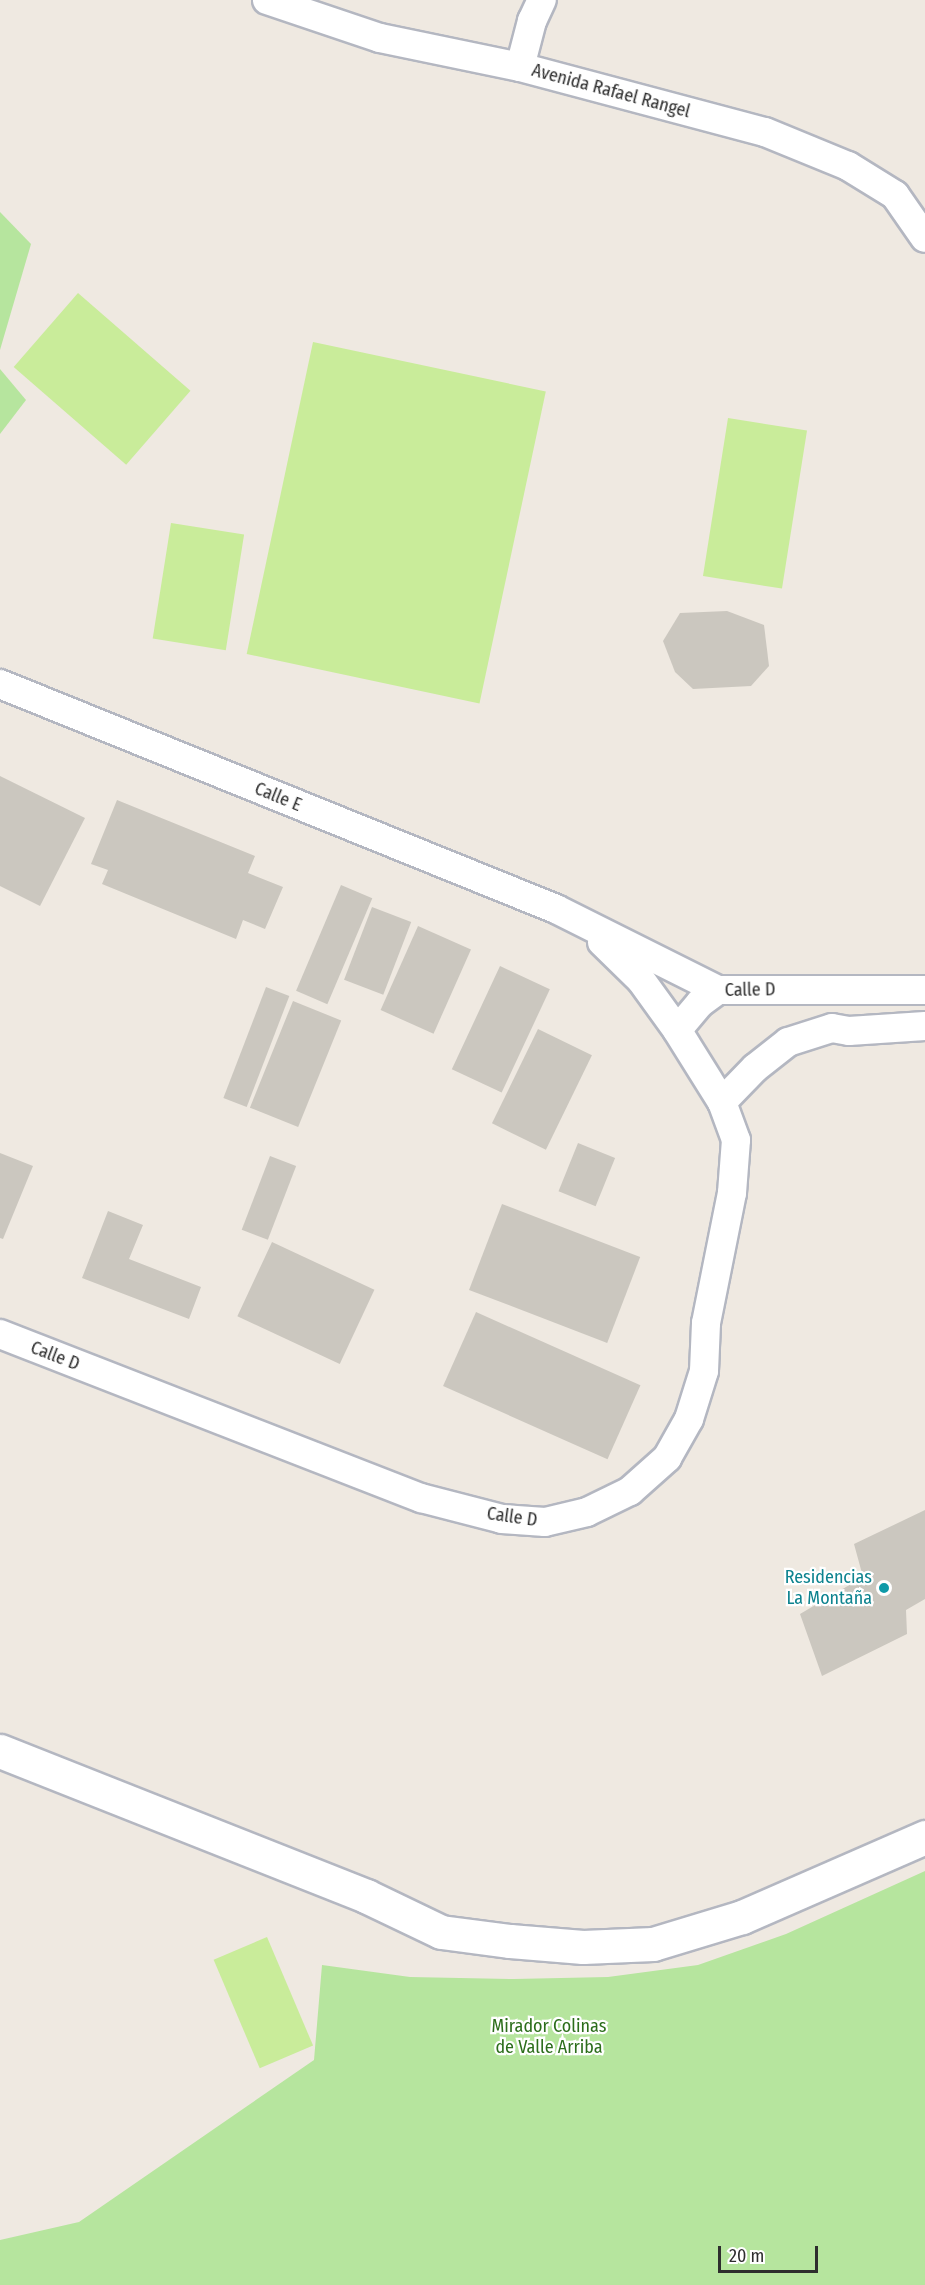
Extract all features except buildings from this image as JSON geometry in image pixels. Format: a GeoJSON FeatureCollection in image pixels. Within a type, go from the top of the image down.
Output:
{"type":"FeatureCollection","features":[{"type":"Feature","properties":{"kind":"street","name":"Avenida Rafael Rangel"},"geometry":{"type":"LineString","coordinates":[[267,0],[380,38],[520,67],[765,132],[848,166],[895,195],[925,238]]}},
{"type":"Feature","properties":{"kind":"street"},"geometry":{"type":"LineString","coordinates":[[520,67],[532,21],[542,0]]}},
{"type":"Feature","properties":{"kind":"street","name":"Calle E"},"geometry":{"type":"LineString","coordinates":[[0,684],[556,909],[718,990]]}},
{"type":"Feature","properties":{"kind":"street","name":"Calle E"},"geometry":{"type":"LineString","coordinates":[[556,909],[612,949],[641,980],[677,1030]]}},
{"type":"Feature","properties":{"kind":"street","name":"Calle D"},"geometry":{"type":"LineString","coordinates":[[0,1334],[421,1498],[502,1519],[545,1522],[587,1512],[630,1491],[667,1458],[689,1419],[704,1371],[706,1323],[732,1193],[736,1140],[722,1102],[677,1030],[700,1003],[718,990],[925,990]]}},
{"type":"Feature","properties":{"kind":"street"},"geometry":{"type":"LineString","coordinates":[[722,1102],[755,1068],[788,1042],[832,1028],[849,1031],[925,1026]]}},
{"type":"Feature","properties":{"kind":"street"},"geometry":{"type":"LineString","coordinates":[[0,1751],[366,1896],[441,1932],[510,1941],[584,1947],[653,1944],[742,1917],[925,1838]]}},
{"type":"Feature","properties":{"kind":"green space"},"geometry":{"type":"Polygon","coordinates":[[[0,212],[31,244],[0,350],[0,212]]]}},
{"type":"Feature","properties":{"kind":"green space"},"geometry":{"type":"Polygon","coordinates":[[[78,293],[190,391],[126,465],[14,367],[78,293]]]}},
{"type":"Feature","properties":{"kind":"green space"},"geometry":{"type":"Polygon","coordinates":[[[313,342],[546,391],[479,704],[247,654],[313,342]]]}},
{"type":"Feature","properties":{"kind":"green space"},"geometry":{"type":"Polygon","coordinates":[[[0,369],[26,400],[0,434],[0,369]]]}},
{"type":"Feature","properties":{"kind":"green space"},"geometry":{"type":"Polygon","coordinates":[[[728,418],[807,431],[782,589],[703,576],[728,418]]]}},
{"type":"Feature","properties":{"kind":"green space"},"geometry":{"type":"Polygon","coordinates":[[[171,523],[244,535],[226,650],[153,639],[171,523]]]}},
{"type":"Feature","properties":{"kind":"green space","name":"Mirador Colinas de Valle Arriba"},"geometry":{"type":"Polygon","coordinates":[[[925,1871],[925,2285],[0,2285],[0,2240],[79,2222],[314,2060],[322,1965],[410,1977],[514,1979],[608,1977],[698,1965],[786,1934],[925,1871]]]}},
{"type":"Feature","properties":{"kind":"green space"},"geometry":{"type":"Polygon","coordinates":[[[267,1937],[313,2046],[260,2068],[214,1960],[267,1937]]]}},
{"type":"Feature","properties":{"kind":"place","name":"Residencias La Montaña"},"geometry":{"type":"Point","coordinates":[884,1588]}}]}
